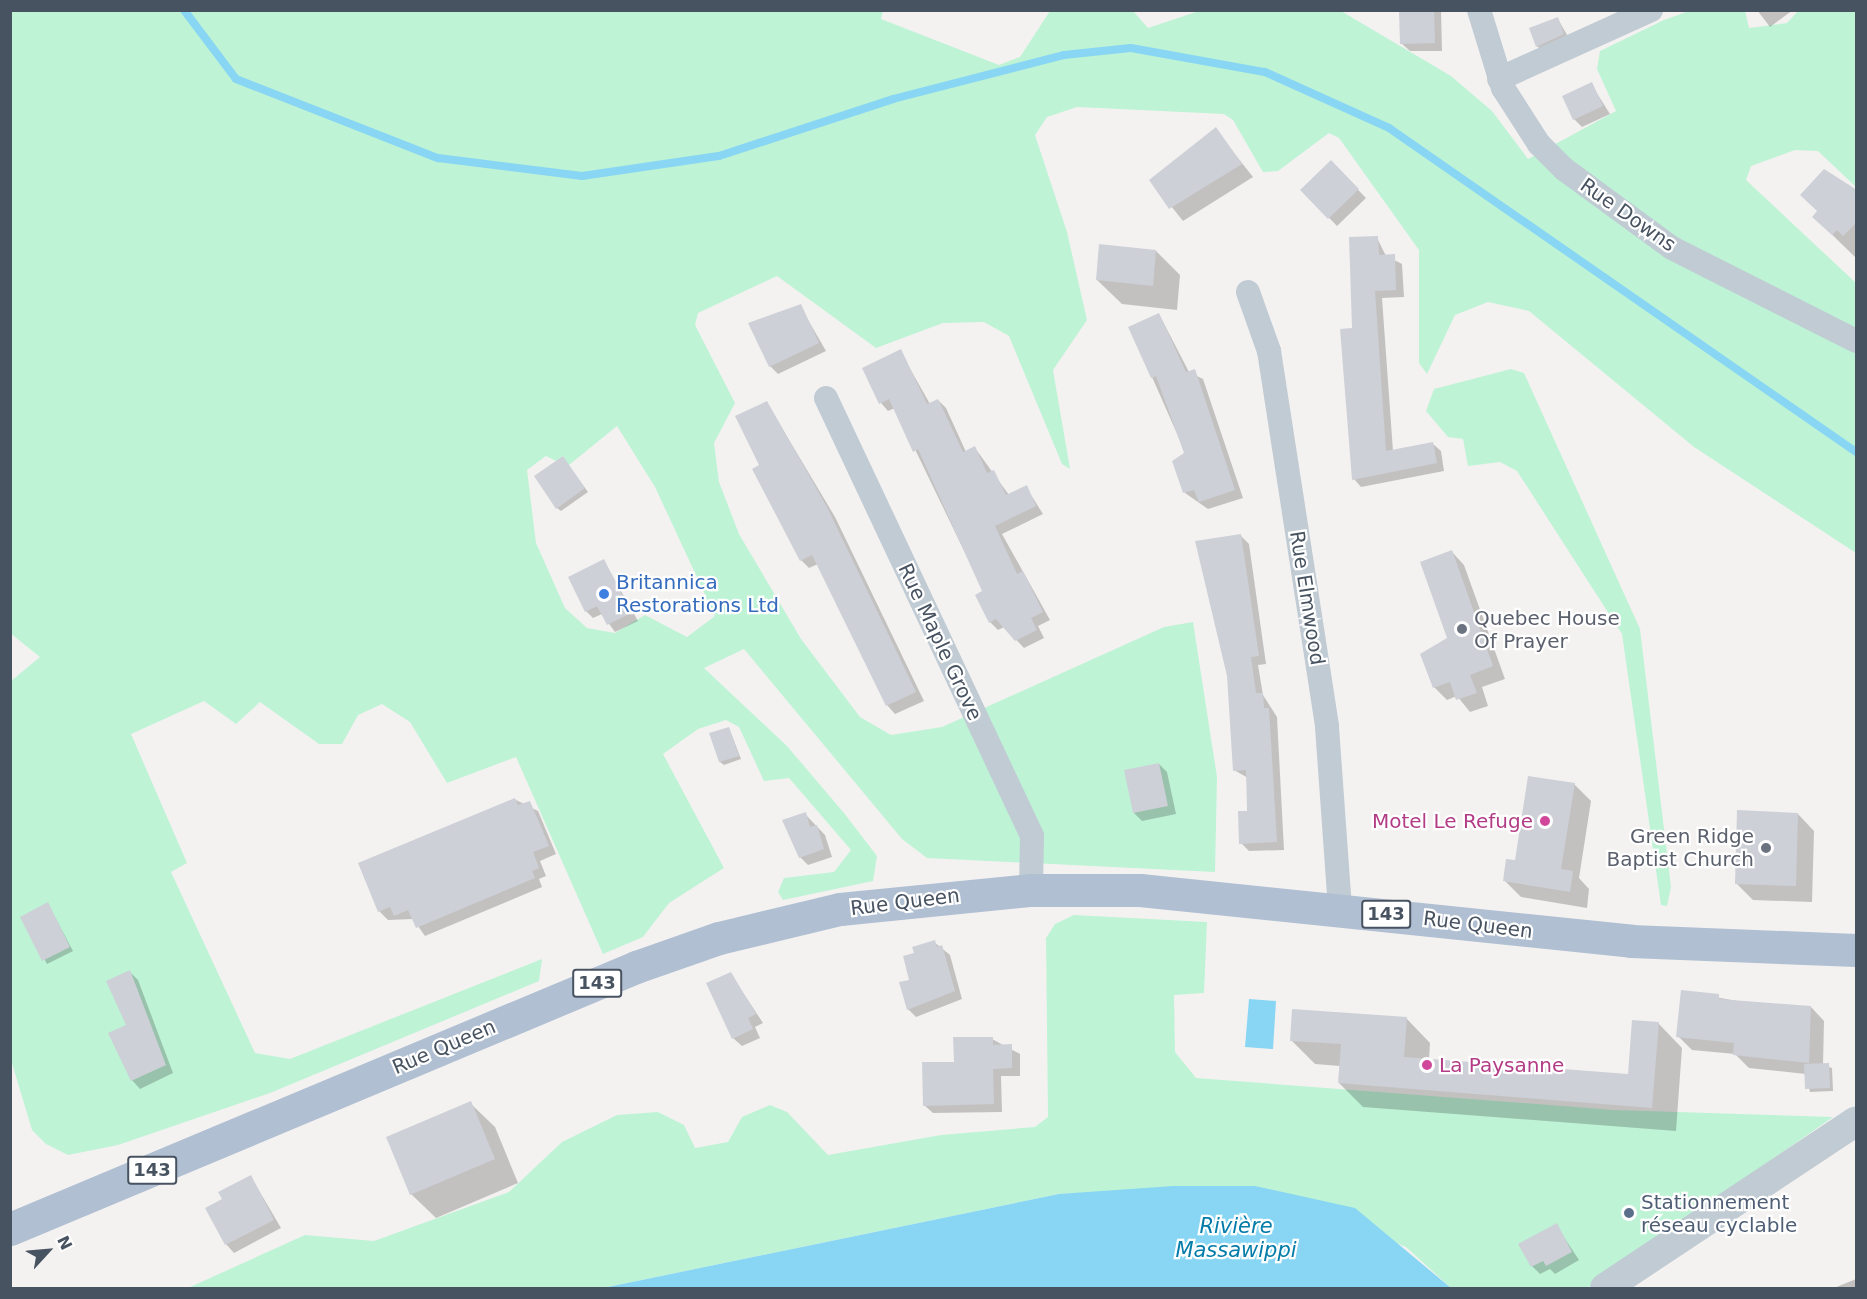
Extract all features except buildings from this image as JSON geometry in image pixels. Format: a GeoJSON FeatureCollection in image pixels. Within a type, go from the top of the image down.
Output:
{"type":"FeatureCollection","features":[{"type":"Feature","properties":{"kind":"main road","name":"Rue Queen"},"geometry":{"type":"LineString","coordinates":[[10,1229],[544,1004],[719,938],[840,909],[1031,890],[1140,890],[1340,908],[1631,941],[1857,950]]}},
{"type":"Feature","properties":{"kind":"street","name":"Rue Downs"},"geometry":{"type":"LineString","coordinates":[[1479,10],[1499,79],[1539,144],[1615,211],[1672,248],[1857,341]]}},
{"type":"Feature","properties":{"kind":"street"},"geometry":{"type":"LineString","coordinates":[[1499,79],[1651,10]]}},
{"type":"Feature","properties":{"kind":"street","name":"Rue Elmwood"},"geometry":{"type":"LineString","coordinates":[[1248,292],[1269,351],[1327,727],[1340,908]]}},
{"type":"Feature","properties":{"kind":"street","name":"Rue Maple Grove"},"geometry":{"type":"LineString","coordinates":[[826,398],[1032,836],[1031,890]]}},
{"type":"Feature","properties":{"kind":"street"},"geometry":{"type":"LineString","coordinates":[[1605,1288],[1857,1121]]}},
{"type":"Feature","properties":{"kind":"green space"},"geometry":{"type":"Polygon","coordinates":[[[10,11],[883,11],[881,19],[999,65],[1020,57],[1050,11],[1133,11],[1148,28],[1199,11],[1341,11],[1451,76],[1492,111],[1528,159],[1616,111],[1597,69],[1600,51],[1664,20],[1689,11],[1745,11],[1749,28],[1787,23],[1798,11],[1856,11],[1856,187],[1818,151],[1795,150],[1751,166],[1746,180],[1856,283],[1856,553],[1694,447],[1529,311],[1488,302],[1455,315],[1427,374],[1419,363],[1419,250],[1339,138],[1329,133],[1278,171],[1263,172],[1233,120],[1224,114],[1077,107],[1047,117],[1035,135],[1067,232],[1087,320],[1053,370],[1070,469],[1062,464],[1009,336],[984,322],[943,323],[876,348],[777,276],[698,313],[695,325],[735,403],[714,443],[719,482],[739,534],[801,639],[860,717],[891,735],[942,727],[1164,627],[1193,622],[1217,777],[1215,872],[927,858],[902,839],[744,649],[704,668],[787,746],[844,813],[877,856],[873,881],[783,900],[778,892],[784,878],[834,872],[851,850],[789,778],[764,781],[739,727],[726,720],[698,729],[663,754],[724,868],[669,903],[643,937],[603,954],[516,757],[447,783],[410,722],[382,704],[358,715],[342,744],[319,744],[260,702],[236,724],[204,701],[131,734],[187,863],[171,872],[255,1053],[290,1059],[542,959],[539,981],[270,1093],[118,1145],[68,1155],[46,1144],[32,1130],[11,1060],[11,681],[40,657],[10,633],[10,11]],[[617,426],[569,465],[563,456],[556,461],[546,456],[527,470],[536,543],[565,608],[587,628],[615,633],[645,615],[687,637],[715,616],[655,487],[617,426]]]}},
{"type":"Feature","properties":{"kind":"green space"},"geometry":{"type":"Polygon","coordinates":[[[1511,369],[1524,373],[1640,629],[1671,887],[1667,906],[1661,905],[1622,634],[1517,471],[1500,462],[1468,466],[1463,439],[1448,437],[1426,411],[1434,389],[1511,369]]]}},
{"type":"Feature","properties":{"kind":"green space"},"geometry":{"type":"Polygon","coordinates":[[[1074,915],[1207,922],[1204,993],[1174,995],[1175,1052],[1196,1078],[1614,1110],[1833,1117],[1587,1288],[1451,1288],[1406,1247],[1255,1186],[1059,1194],[603,1288],[188,1288],[305,1235],[374,1241],[509,1192],[562,1142],[617,1115],[658,1112],[684,1125],[695,1148],[728,1142],[742,1117],[770,1105],[787,1112],[828,1155],[941,1135],[1035,1127],[1048,1117],[1046,938],[1055,924],[1074,915]]]}},
{"type":"Feature","properties":{"kind":"water"},"geometry":{"type":"Polygon","coordinates":[[[1249,999],[1276,1001],[1273,1049],[1245,1047],[1249,999]]]}},
{"type":"Feature","properties":{"kind":"water","name":"Rivière Massawippi"},"geometry":{"type":"Polygon","coordinates":[[[1173,1186],[1255,1186],[1355,1208],[1451,1288],[603,1288],[1059,1194],[1173,1186]]]}},
{"type":"Feature","properties":{"kind":"waterway"},"geometry":{"type":"LineString","coordinates":[[184,10],[236,79],[438,158],[582,176],[719,156],[893,99],[1064,55],[1131,48],[1265,72],[1389,128],[1856,452]]}},
{"type":"Feature","properties":{"kind":"place","name":"Britannica Restorations Ltd"},"geometry":{"type":"Point","coordinates":[604,594]}},
{"type":"Feature","properties":{"kind":"place","name":"Quebec House Of Prayer"},"geometry":{"type":"Point","coordinates":[1462,629]}},
{"type":"Feature","properties":{"kind":"place","name":"Motel Le Refuge"},"geometry":{"type":"Point","coordinates":[1545,821]}},
{"type":"Feature","properties":{"kind":"place","name":"Green Ridge Baptist Church"},"geometry":{"type":"Point","coordinates":[1766,848]}},
{"type":"Feature","properties":{"kind":"place","name":"La Paysanne"},"geometry":{"type":"Point","coordinates":[1427,1065]}},
{"type":"Feature","properties":{"kind":"place","name":"Stationnement réseau cyclable"},"geometry":{"type":"Point","coordinates":[1629,1213]}}]}
